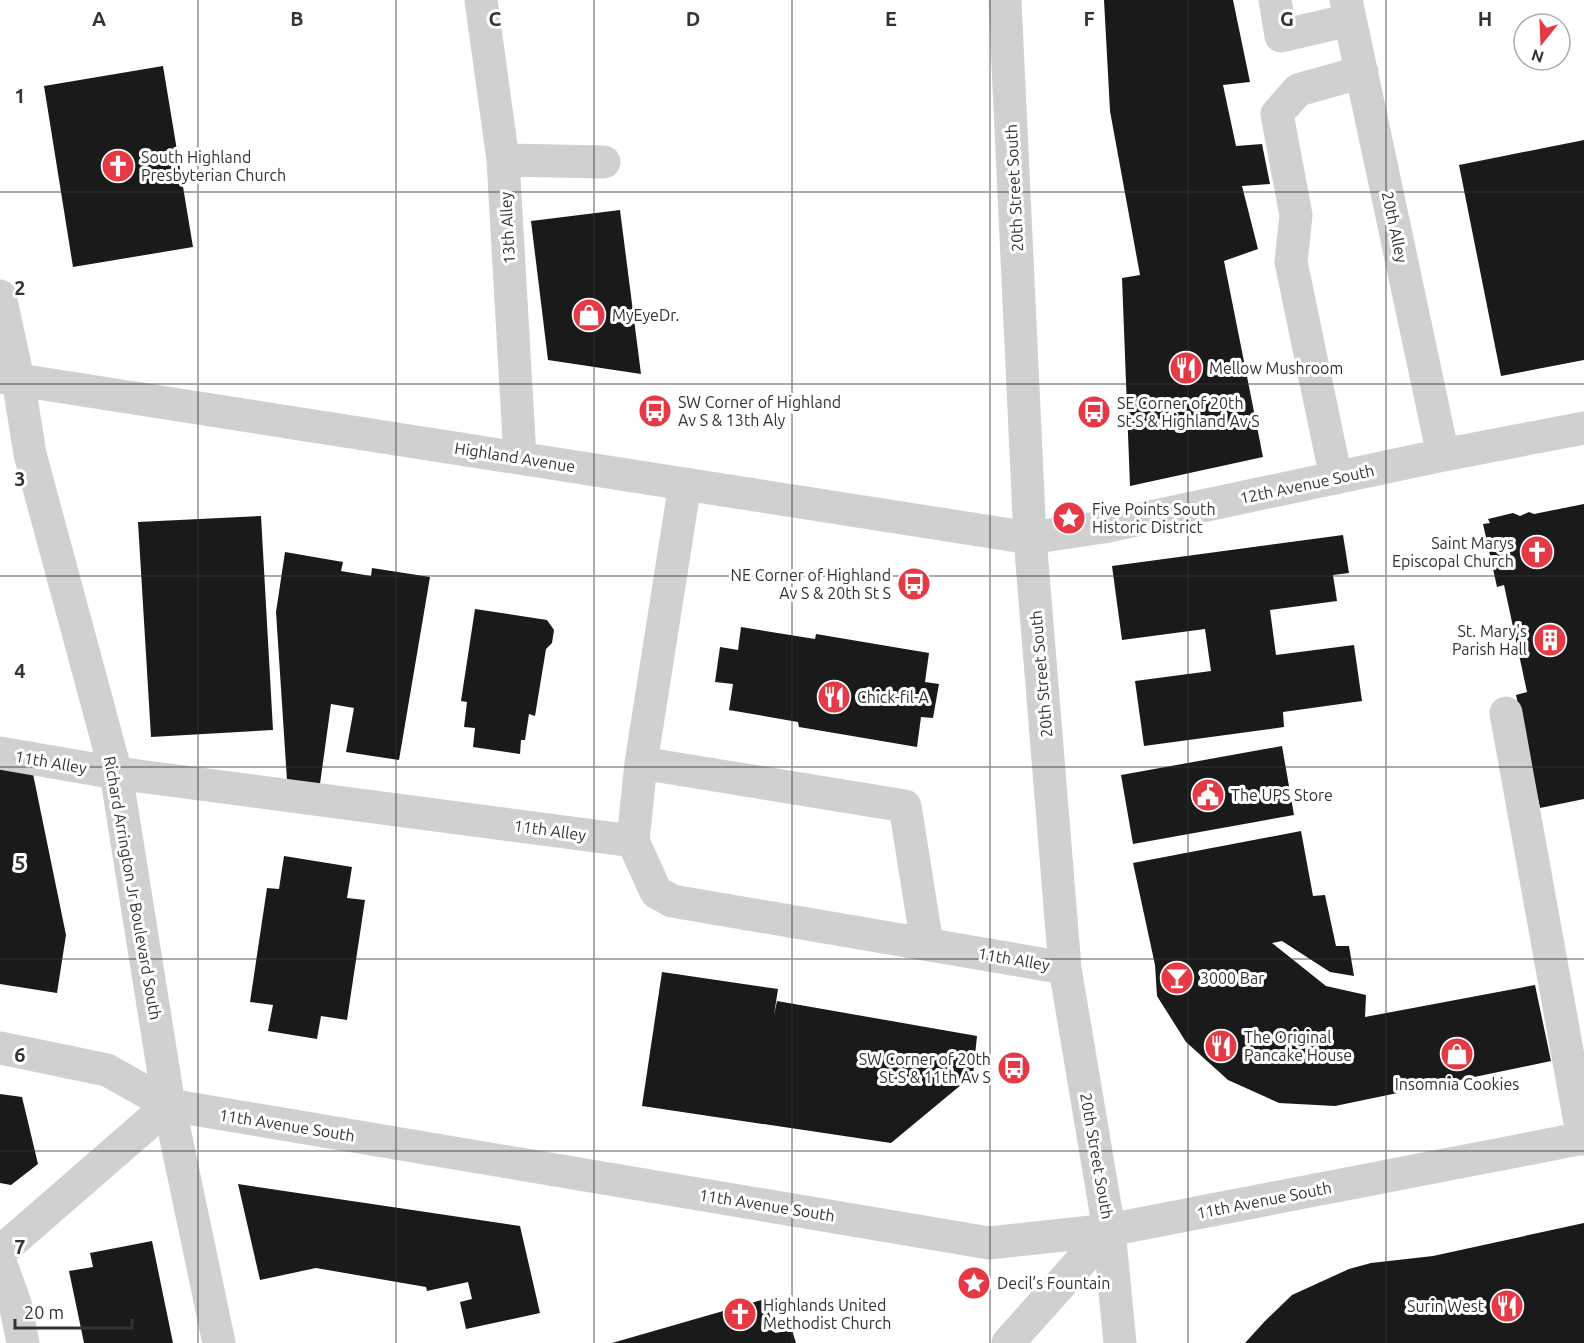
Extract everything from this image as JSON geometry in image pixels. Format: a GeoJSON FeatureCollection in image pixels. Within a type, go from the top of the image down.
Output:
{"type":"FeatureCollection","features":[{"type":"Feature","properties":{"kind":"street","name":"13th Alley"},"geometry":{"type":"LineString","coordinates":[[481,0],[503,160],[520,458]]}},
{"type":"Feature","properties":{"kind":"street","name":"20th Street South"},"geometry":{"type":"LineString","coordinates":[[1005,0],[1030,538],[1065,968],[1109,1230],[1120,1343]]}},
{"type":"Feature","properties":{"kind":"street"},"geometry":{"type":"LineString","coordinates":[[1275,0],[1281,36],[1348,10]]}},
{"type":"Feature","properties":{"kind":"street","name":"20th Alley"},"geometry":{"type":"LineString","coordinates":[[1348,10],[1443,455]]}},
{"type":"Feature","properties":{"kind":"street"},"geometry":{"type":"LineString","coordinates":[[1336,478],[1291,262],[1296,215],[1277,114],[1298,90],[1362,72]]}},
{"type":"Feature","properties":{"kind":"street"},"geometry":{"type":"LineString","coordinates":[[503,160],[604,162]]}},
{"type":"Feature","properties":{"kind":"street","name":"Richard Arrington Jr Boulevard South"},"geometry":{"type":"LineString","coordinates":[[0,296],[9,378],[116,773],[170,1106],[219,1343]]}},
{"type":"Feature","properties":{"kind":"street","name":"Highland Avenue"},"geometry":{"type":"LineString","coordinates":[[9,378],[1030,538]]}},
{"type":"Feature","properties":{"kind":"street","name":"12th Avenue South"},"geometry":{"type":"LineString","coordinates":[[1030,538],[1110,526],[1443,455],[1584,428]]}},
{"type":"Feature","properties":{"kind":"street"},"geometry":{"type":"LineString","coordinates":[[633,841],[640,763],[685,484]]}},
{"type":"Feature","properties":{"kind":"street"},"geometry":{"type":"LineString","coordinates":[[1506,713],[1583,1139]]}},
{"type":"Feature","properties":{"kind":"street","name":"11th Alley"},"geometry":{"type":"LineString","coordinates":[[0,753],[116,773],[633,841],[656,892],[672,901],[1065,968]]}},
{"type":"Feature","properties":{"kind":"street"},"geometry":{"type":"LineString","coordinates":[[640,763],[905,806],[927,944]]}},
{"type":"Feature","properties":{"kind":"street","name":"11th Avenue South"},"geometry":{"type":"LineString","coordinates":[[0,1048],[106,1070],[170,1106],[989,1243],[1109,1230],[1583,1139]]}},
{"type":"Feature","properties":{"kind":"street"},"geometry":{"type":"LineString","coordinates":[[0,1252],[170,1106]]}},
{"type":"Feature","properties":{"kind":"street"},"geometry":{"type":"LineString","coordinates":[[1008,1343],[1109,1230]]}},
{"type":"Feature","properties":{"kind":"street"},"geometry":{"type":"LineString","coordinates":[[0,1262],[15,1303],[23,1343]]}},
{"type":"Feature","properties":{"kind":"building"},"geometry":{"type":"Polygon","coordinates":[[[1104,0],[1233,0],[1250,82],[1223,85],[1236,146],[1262,144],[1270,184],[1242,186],[1258,249],[1224,261],[1263,457],[1130,486],[1122,278],[1140,275],[1110,111],[1104,0]]]}},
{"type":"Feature","properties":{"kind":"building","name":"South Highland Presbyterian Church"},"geometry":{"type":"Polygon","coordinates":[[[163,66],[193,247],[73,267],[44,86],[163,66]]]}},
{"type":"Feature","properties":{"kind":"building"},"geometry":{"type":"Polygon","coordinates":[[[1584,140],[1584,360],[1501,376],[1459,165],[1584,140]]]}},
{"type":"Feature","properties":{"kind":"building"},"geometry":{"type":"Polygon","coordinates":[[[620,210],[641,374],[548,360],[531,221],[620,210]]]}},
{"type":"Feature","properties":{"kind":"building","name":"St. Mary's Parish Hall"},"geometry":{"type":"Polygon","coordinates":[[[1584,504],[1584,799],[1540,808],[1516,695],[1527,692],[1504,585],[1497,587],[1483,524],[1490,523],[1488,519],[1513,513],[1520,516],[1529,512],[1534,514],[1584,504]]]}},
{"type":"Feature","properties":{"kind":"building"},"geometry":{"type":"Polygon","coordinates":[[[261,516],[273,730],[151,737],[138,522],[261,516]]]}},
{"type":"Feature","properties":{"kind":"building"},"geometry":{"type":"Polygon","coordinates":[[[1343,535],[1349,573],[1333,575],[1337,601],[1270,610],[1276,655],[1354,645],[1362,701],[1283,712],[1284,727],[1144,746],[1135,681],[1211,671],[1205,629],[1122,640],[1112,566],[1343,535]]]}},
{"type":"Feature","properties":{"kind":"building"},"geometry":{"type":"Polygon","coordinates":[[[285,552],[343,562],[341,571],[371,576],[372,568],[430,577],[399,760],[346,752],[354,708],[331,704],[320,784],[287,780],[276,612],[285,552]]]}},
{"type":"Feature","properties":{"kind":"building"},"geometry":{"type":"Polygon","coordinates":[[[475,609],[547,620],[554,630],[552,643],[546,649],[535,716],[529,714],[525,740],[521,740],[520,754],[473,747],[475,728],[464,727],[467,702],[461,701],[475,609]]]}},
{"type":"Feature","properties":{"kind":"building","name":"Chick-fil-A"},"geometry":{"type":"Polygon","coordinates":[[[741,627],[815,639],[816,634],[929,653],[925,682],[939,684],[933,718],[921,717],[917,747],[799,727],[798,722],[729,710],[733,684],[715,682],[720,647],[738,650],[741,627]]]}},
{"type":"Feature","properties":{"kind":"building","name":"The UPS Store"},"geometry":{"type":"Polygon","coordinates":[[[1282,746],[1294,815],[1133,844],[1121,775],[1282,746]]]}},
{"type":"Feature","properties":{"kind":"building"},"geometry":{"type":"Polygon","coordinates":[[[0,765],[32,769],[66,935],[57,993],[0,984],[0,765]]]}},
{"type":"Feature","properties":{"kind":"building"},"geometry":{"type":"Polygon","coordinates":[[[1301,831],[1313,896],[1325,895],[1336,946],[1349,946],[1354,976],[1330,972],[1282,941],[1272,943],[1326,986],[1366,995],[1365,1017],[1535,985],[1551,1061],[1335,1106],[1279,1103],[1228,1080],[1186,1042],[1157,996],[1155,965],[1133,863],[1301,831]]]}},
{"type":"Feature","properties":{"kind":"building"},"geometry":{"type":"Polygon","coordinates":[[[284,856],[352,867],[347,898],[365,900],[347,1020],[321,1016],[317,1039],[268,1031],[273,1005],[250,1002],[267,888],[279,889],[284,856]]]}},
{"type":"Feature","properties":{"kind":"building"},"geometry":{"type":"Polygon","coordinates":[[[662,972],[778,989],[774,1015],[777,1001],[977,1036],[973,1075],[891,1143],[642,1106],[662,972]]]}},
{"type":"Feature","properties":{"kind":"building"},"geometry":{"type":"Polygon","coordinates":[[[0,1094],[22,1097],[38,1164],[11,1185],[0,1183],[0,1094]]]}},
{"type":"Feature","properties":{"kind":"building"},"geometry":{"type":"Polygon","coordinates":[[[238,1184],[520,1226],[540,1313],[466,1329],[460,1302],[472,1299],[468,1282],[427,1291],[426,1287],[316,1268],[260,1280],[238,1184]]]}},
{"type":"Feature","properties":{"kind":"building"},"geometry":{"type":"Polygon","coordinates":[[[1584,1223],[1584,1343],[1245,1343],[1292,1295],[1349,1269],[1371,1263],[1433,1256],[1584,1223]]]}},
{"type":"Feature","properties":{"kind":"building"},"geometry":{"type":"Polygon","coordinates":[[[152,1241],[173,1343],[84,1343],[69,1271],[93,1267],[90,1253],[152,1241]]]}},
{"type":"Feature","properties":{"kind":"building","name":"Highlands United Methodist Church"},"geometry":{"type":"Polygon","coordinates":[[[765,1299],[775,1333],[792,1330],[796,1343],[612,1343],[765,1299]]]}},
{"type":"Feature","properties":{"kind":"place","name":"South Highland Presbyterian Church"},"geometry":{"type":"Point","coordinates":[118,166]}},
{"type":"Feature","properties":{"kind":"place","name":"MyEyeDr."},"geometry":{"type":"Point","coordinates":[589,315]}},
{"type":"Feature","properties":{"kind":"place","name":"Mellow Mushroom"},"geometry":{"type":"Point","coordinates":[1186,368]}},
{"type":"Feature","properties":{"kind":"place","name":"SW Corner of Highland Av S & 13th Aly"},"geometry":{"type":"Point","coordinates":[655,411]}},
{"type":"Feature","properties":{"kind":"place","name":"SE Corner of 20th St S & Highland Av S"},"geometry":{"type":"Point","coordinates":[1094,412]}},
{"type":"Feature","properties":{"kind":"place","name":"Five Points South Historic District"},"geometry":{"type":"Point","coordinates":[1069,518]}},
{"type":"Feature","properties":{"kind":"place","name":"Saint Marys Episcopal Church"},"geometry":{"type":"Point","coordinates":[1537,552]}},
{"type":"Feature","properties":{"kind":"place","name":"NE Corner of Highland Av S & 20th St S"},"geometry":{"type":"Point","coordinates":[914,584]}},
{"type":"Feature","properties":{"kind":"place","name":"St. Mary's Parish Hall"},"geometry":{"type":"Point","coordinates":[1550,640]}},
{"type":"Feature","properties":{"kind":"place","name":"Chick-fil-A"},"geometry":{"type":"Point","coordinates":[834,697]}},
{"type":"Feature","properties":{"kind":"place","name":"The UPS Store"},"geometry":{"type":"Point","coordinates":[1208,795]}},
{"type":"Feature","properties":{"kind":"place","name":"3000 Bar"},"geometry":{"type":"Point","coordinates":[1177,978]}},
{"type":"Feature","properties":{"kind":"place","name":"The Original Pancake House"},"geometry":{"type":"Point","coordinates":[1221,1046]}},
{"type":"Feature","properties":{"kind":"place","name":"Insomnia Cookies"},"geometry":{"type":"Point","coordinates":[1457,1054]}},
{"type":"Feature","properties":{"kind":"place","name":"SW Corner of 20th St S & 11th Av S"},"geometry":{"type":"Point","coordinates":[1014,1068]}},
{"type":"Feature","properties":{"kind":"place","name":"Decil’s Fountain"},"geometry":{"type":"Point","coordinates":[974,1283]}},
{"type":"Feature","properties":{"kind":"place","name":"Surin West"},"geometry":{"type":"Point","coordinates":[1507,1306]}},
{"type":"Feature","properties":{"kind":"place","name":"Highlands United Methodist Church"},"geometry":{"type":"Point","coordinates":[740,1314]}}]}
